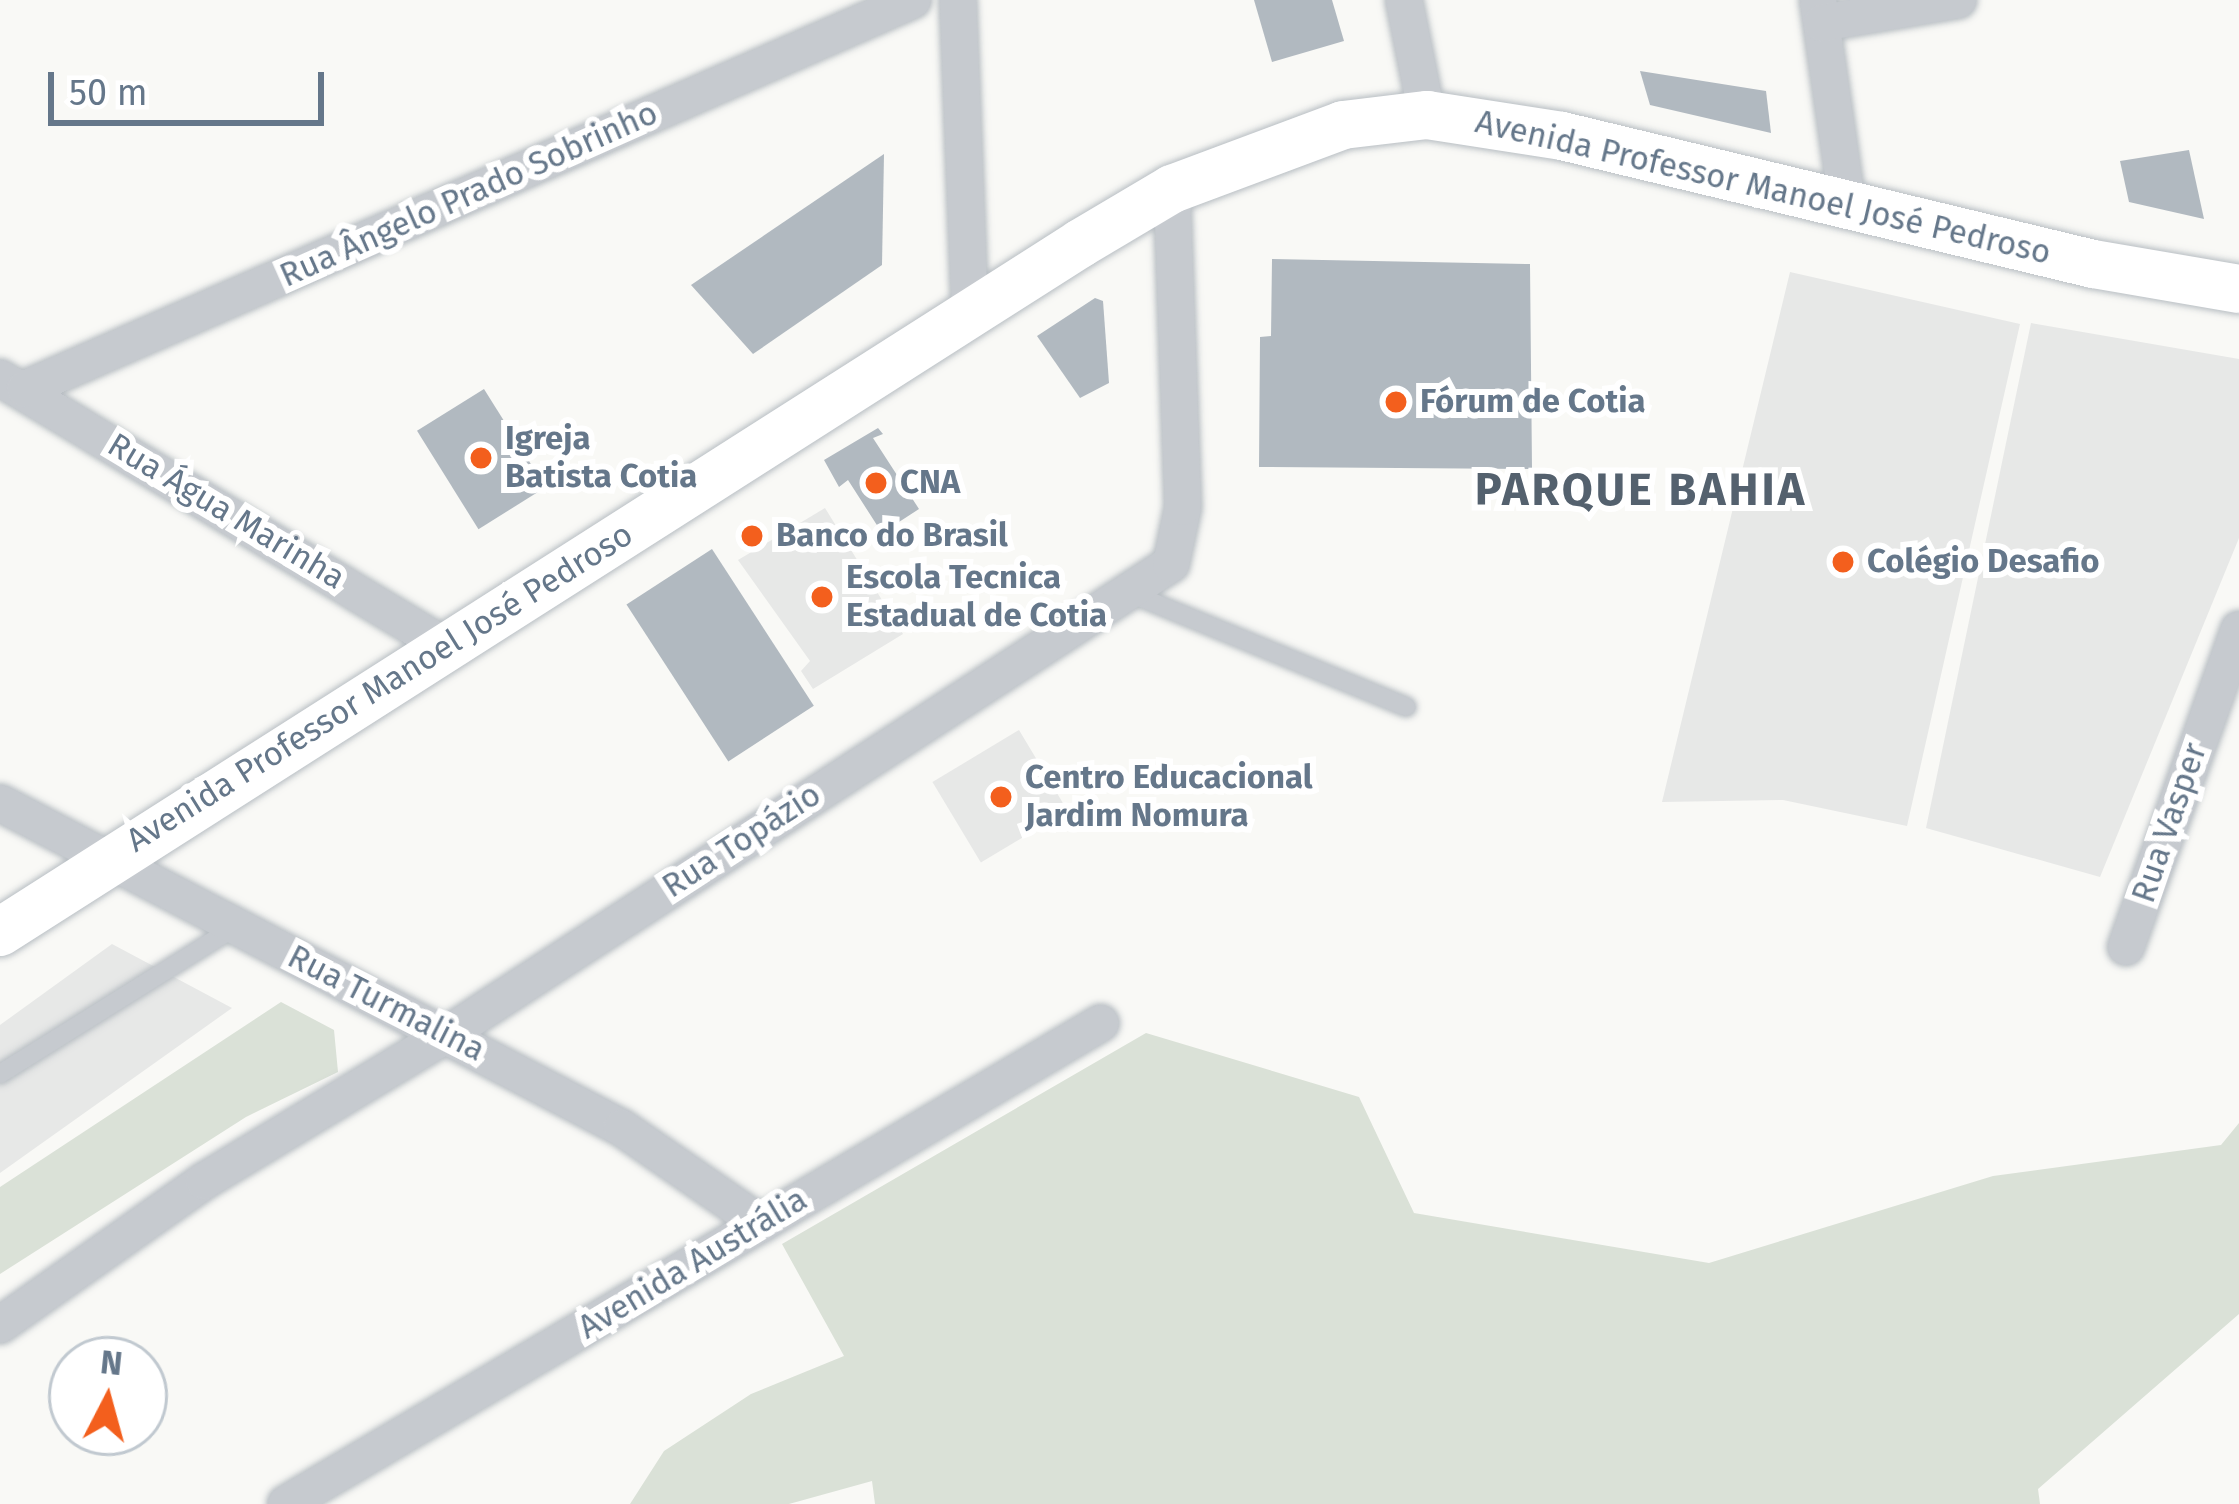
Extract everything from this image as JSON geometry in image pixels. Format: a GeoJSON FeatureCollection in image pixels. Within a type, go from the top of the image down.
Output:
{"type":"FeatureCollection","features":[{"type":"Feature","properties":{"kind":"main road","name":"Avenida Professor Manoel José Pedroso"},"geometry":{"type":"LineString","coordinates":[[0,932],[102,860],[450,649],[1172,189],[1307,135],[1427,115],[1562,136],[2093,264],[2239,289]]}},
{"type":"Feature","properties":{"kind":"street","name":"Rua Ângelo Prado Sobrinho"},"geometry":{"type":"LineString","coordinates":[[12,384],[913,0]]}},
{"type":"Feature","properties":{"kind":"street"},"geometry":{"type":"LineString","coordinates":[[958,0],[970,315]]}},
{"type":"Feature","properties":{"kind":"street"},"geometry":{"type":"LineString","coordinates":[[1404,0],[1427,115]]}},
{"type":"Feature","properties":{"kind":"street"},"geometry":{"type":"LineString","coordinates":[[1847,202],[1820,12],[1958,0]]}},
{"type":"Feature","properties":{"kind":"street","name":"Rua Topázio"},"geometry":{"type":"LineString","coordinates":[[0,1325],[204,1181],[449,1033],[1171,564],[1183,507],[1172,189]]}},
{"type":"Feature","properties":{"kind":"street","name":"Rua Água Marinha"},"geometry":{"type":"LineString","coordinates":[[12,384],[450,649]]}},
{"type":"Feature","properties":{"kind":"street","name":"Rua Vasper"},"geometry":{"type":"LineString","coordinates":[[2126,947],[2239,631]]}},
{"type":"Feature","properties":{"kind":"street","name":"Rua Turmalina"},"geometry":{"type":"LineString","coordinates":[[0,803],[234,928],[449,1033],[622,1128],[761,1224]]}},
{"type":"Feature","properties":{"kind":"street","name":"Avenida Austrália"},"geometry":{"type":"LineString","coordinates":[[286,1504],[1101,1024]]}},
{"type":"Feature","properties":{"kind":"lane"},"geometry":{"type":"LineString","coordinates":[[1130,592],[1406,707]]}},
{"type":"Feature","properties":{"kind":"lane"},"geometry":{"type":"LineString","coordinates":[[0,1074],[234,928]]}},
{"type":"Feature","properties":{"kind":"shaded area","name":"Colégio Desafio"},"geometry":{"type":"Polygon","coordinates":[[[1790,272],[2020,324],[1907,826],[1783,800],[1662,802],[1790,272]]]}},
{"type":"Feature","properties":{"kind":"shaded area"},"geometry":{"type":"Polygon","coordinates":[[[2031,323],[2239,359],[2239,538],[2100,877],[1926,828],[2031,323]]]}},
{"type":"Feature","properties":{"kind":"shaded area","name":"Escola Tecnica Estadual de Cotia"},"geometry":{"type":"Polygon","coordinates":[[[825,508],[903,634],[813,689],[801,671],[810,661],[738,560],[825,508]]]}},
{"type":"Feature","properties":{"kind":"shaded area","name":"Centro Educacional Jardim Nomura"},"geometry":{"type":"Polygon","coordinates":[[[1019,730],[1067,811],[981,863],[932,782],[1019,730]]]}},
{"type":"Feature","properties":{"kind":"shaded area"},"geometry":{"type":"Polygon","coordinates":[[[112,944],[232,1008],[0,1173],[0,1025],[112,944]]]}},
{"type":"Feature","properties":{"kind":"shaded area"},"geometry":{"type":"Polygon","coordinates":[[[281,1002],[334,1030],[338,1072],[246,1117],[0,1274],[0,1187],[281,1002]]]}},
{"type":"Feature","properties":{"kind":"shaded area"},"geometry":{"type":"Polygon","coordinates":[[[1146,1033],[1359,1097],[1414,1213],[1709,1263],[1993,1176],[2221,1145],[2239,1123],[2239,1314],[2038,1489],[2040,1504],[875,1504],[872,1481],[789,1504],[630,1504],[664,1451],[751,1394],[844,1356],[782,1244],[1146,1033]]]}},
{"type":"Feature","properties":{"kind":"building"},"geometry":{"type":"Polygon","coordinates":[[[1254,0],[1332,0],[1344,41],[1272,62],[1254,0]]]}},
{"type":"Feature","properties":{"kind":"building"},"geometry":{"type":"Polygon","coordinates":[[[1640,71],[1766,91],[1771,133],[1650,105],[1640,71]]]}},
{"type":"Feature","properties":{"kind":"building"},"geometry":{"type":"Polygon","coordinates":[[[2189,150],[2204,219],[2129,202],[2120,161],[2189,150]]]}},
{"type":"Feature","properties":{"kind":"building"},"geometry":{"type":"Polygon","coordinates":[[[884,154],[882,265],[753,354],[691,285],[884,154]]]}},
{"type":"Feature","properties":{"kind":"building","name":"Fórum de Cotia"},"geometry":{"type":"Polygon","coordinates":[[[1272,259],[1530,264],[1532,469],[1259,467],[1260,337],[1271,336],[1272,259]]]}},
{"type":"Feature","properties":{"kind":"building"},"geometry":{"type":"Polygon","coordinates":[[[1095,298],[1103,301],[1109,383],[1080,398],[1037,336],[1095,298]]]}},
{"type":"Feature","properties":{"kind":"building","name":"Igreja Batista Cotia"},"geometry":{"type":"Polygon","coordinates":[[[484,389],[545,487],[478,529],[417,431],[484,389]]]}},
{"type":"Feature","properties":{"kind":"building","name":"CNA"},"geometry":{"type":"Polygon","coordinates":[[[878,428],[883,434],[873,438],[919,509],[882,533],[848,480],[839,487],[824,460],[878,428]]]}},
{"type":"Feature","properties":{"kind":"building"},"geometry":{"type":"Polygon","coordinates":[[[712,549],[814,706],[728,761],[626,605],[712,549]]]}},
{"type":"Feature","properties":{"kind":"place","name":"Fórum de Cotia"},"geometry":{"type":"Point","coordinates":[1396,402]}},
{"type":"Feature","properties":{"kind":"place","name":"Igreja Batista Cotia"},"geometry":{"type":"Point","coordinates":[481,458]}},
{"type":"Feature","properties":{"kind":"place","name":"CNA"},"geometry":{"type":"Point","coordinates":[876,483]}},
{"type":"Feature","properties":{"kind":"place","name":"Banco do Brasil"},"geometry":{"type":"Point","coordinates":[752,536]}},
{"type":"Feature","properties":{"kind":"place","name":"Colégio Desafio"},"geometry":{"type":"Point","coordinates":[1843,562]}},
{"type":"Feature","properties":{"kind":"place","name":"Escola Tecnica Estadual de Cotia"},"geometry":{"type":"Point","coordinates":[822,597]}},
{"type":"Feature","properties":{"kind":"place","name":"Centro Educacional Jardim Nomura"},"geometry":{"type":"Point","coordinates":[1001,797]}},
{"type":"Feature","properties":{"kind":"district","name":"PARQUE BAHIA"},"geometry":{"type":"Point","coordinates":[1641,491]}}]}
